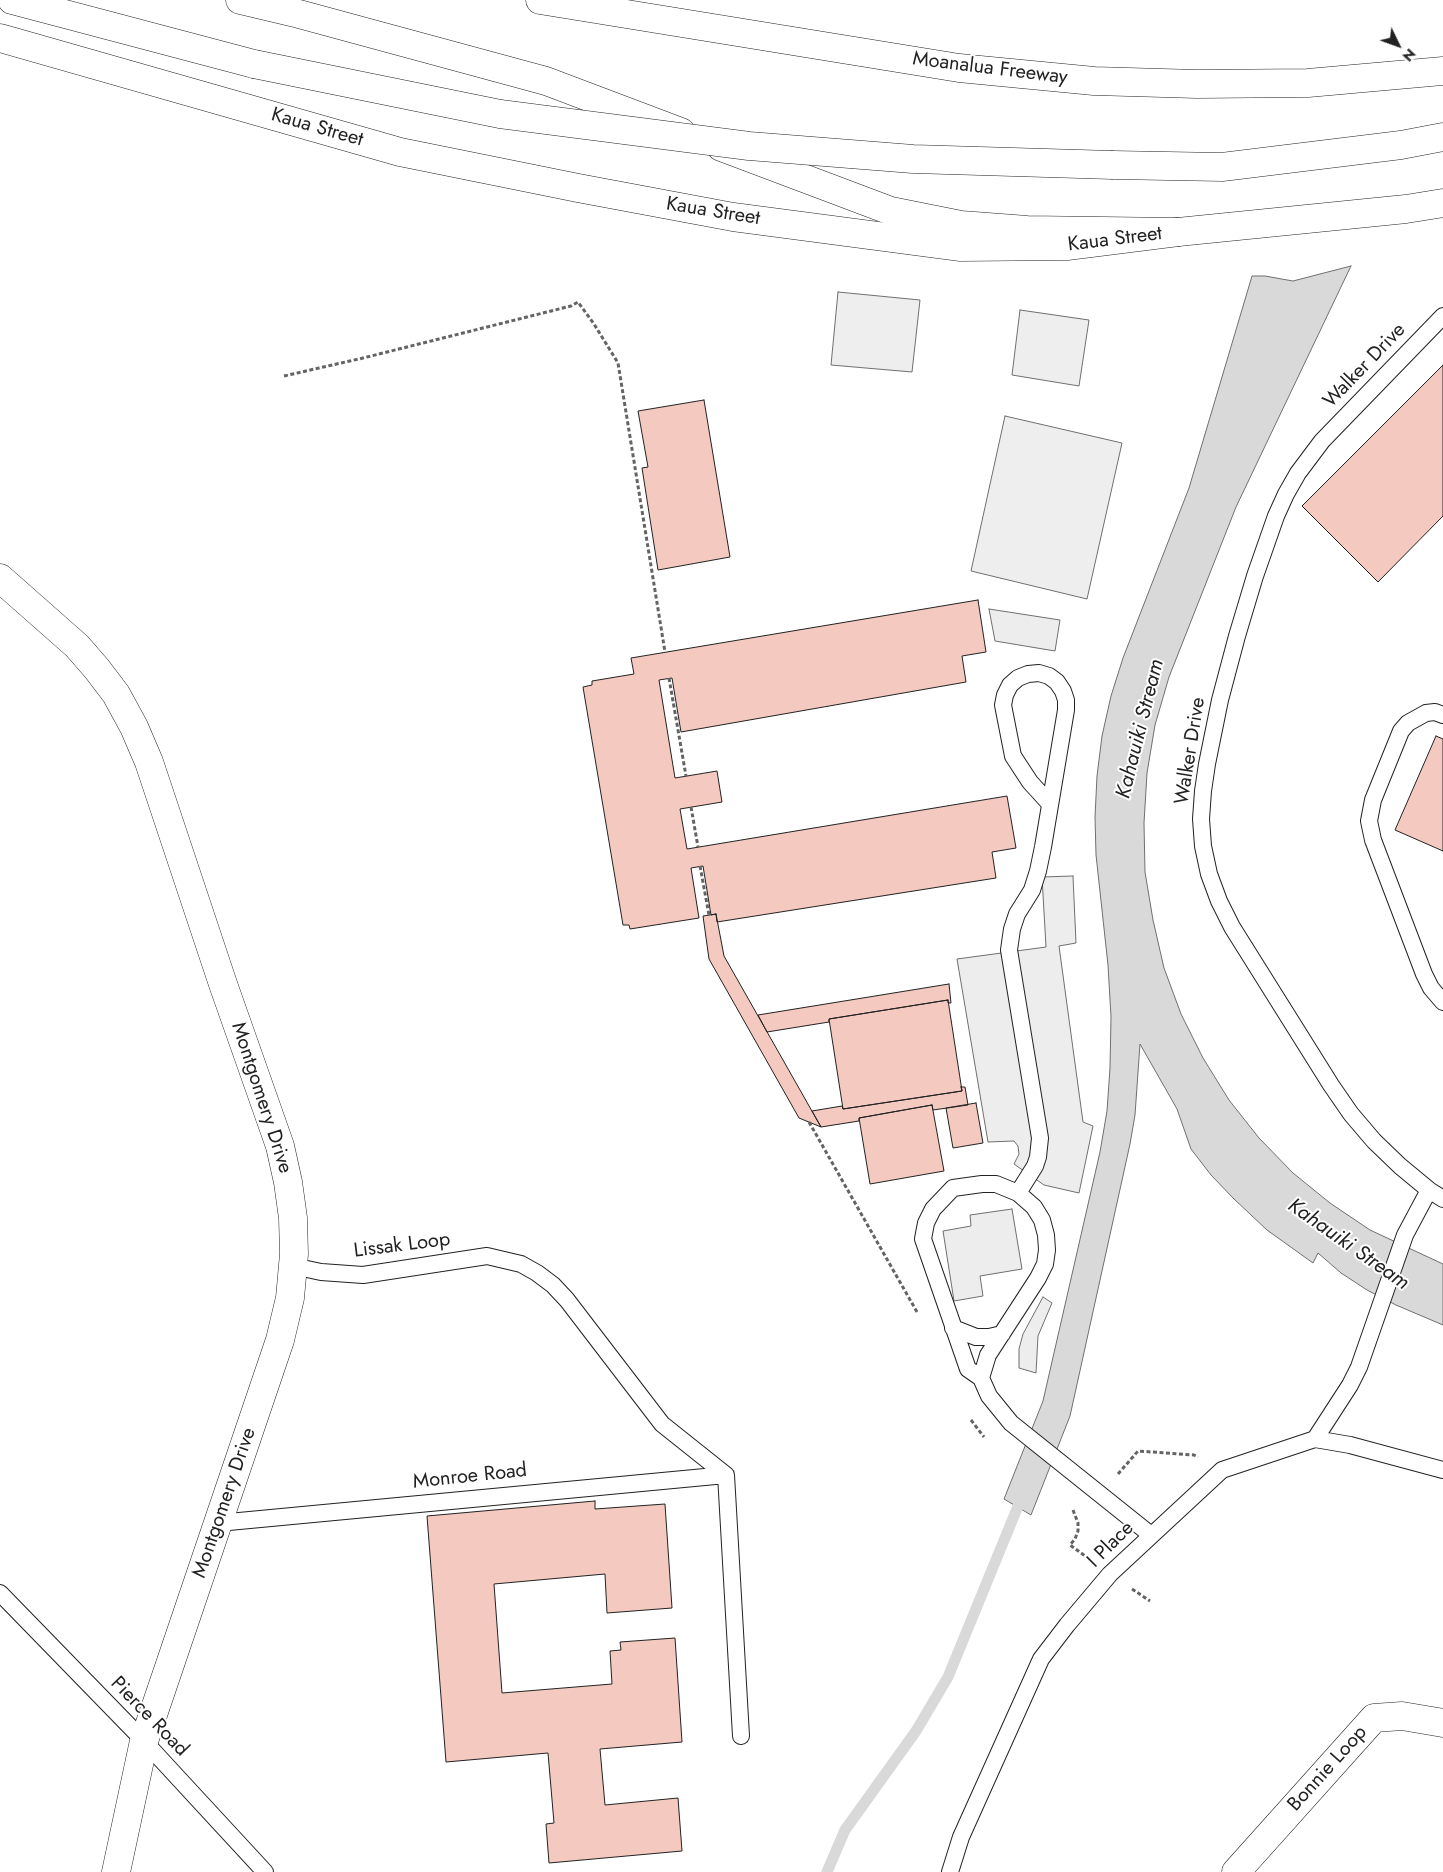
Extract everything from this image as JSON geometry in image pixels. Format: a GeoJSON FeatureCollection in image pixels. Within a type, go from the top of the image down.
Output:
{"type":"FeatureCollection","features":[{"type":"Feature","properties":{"kind":"main road"},"geometry":{"type":"LineString","coordinates":[[12,0],[254,64],[500,114],[748,146],[913,159],[1222,167],[1401,145],[1443,137]]}},
{"type":"Feature","properties":{"kind":"main road"},"geometry":{"type":"LineString","coordinates":[[240,0],[308,16],[546,81],[891,211],[961,225],[1027,230],[1178,232]]}},
{"type":"Feature","properties":{"kind":"main road","name":"Moanalua Freeway"},"geometry":{"type":"LineString","coordinates":[[540,0],[959,68],[1094,81],[1197,84],[1308,83],[1443,71]]}},
{"type":"Feature","properties":{"kind":"main road","name":"Kaua Street"},"geometry":{"type":"LineString","coordinates":[[0,38],[400,152],[733,217],[961,247],[1066,246],[1178,232],[1406,209],[1443,203]]}},
{"type":"Feature","properties":{"kind":"main road","name":"Montgomery Drive"},"geometry":{"type":"LineString","coordinates":[[0,578],[82,652],[116,694],[134,727],[149,762],[222,984],[280,1146],[294,1218],[290,1298],[280,1340],[144,1741],[116,1872]]}},
{"type":"Feature","properties":{"kind":"main road","name":"Bonnie Loop"},"geometry":{"type":"LineString","coordinates":[[1236,1872],[1374,1718],[1402,1716],[1443,1723]]}},
{"type":"Feature","properties":{"kind":"lane","name":"Walker Drive"},"geometry":{"type":"LineString","coordinates":[[1314,1439],[1350,1385],[1405,1235],[1436,1194],[1400,1166],[1374,1141],[1351,1114],[1238,935],[1219,901],[1209,874],[1201,818],[1202,791],[1227,673],[1255,576],[1276,516],[1286,494],[1298,473],[1322,441],[1443,316]]}},
{"type":"Feature","properties":{"kind":"lane"},"geometry":{"type":"LineString","coordinates":[[1018,1193],[1038,1157],[1040,1138],[1009,950],[1012,928],[1017,914],[1032,890],[1038,870],[1050,804],[1066,710],[1066,700],[1057,682],[1049,676],[1039,673],[1028,674],[1018,678],[1010,686],[1005,695],[1003,705],[1013,756],[1030,782],[1050,804]]}},
{"type":"Feature","properties":{"kind":"lane"},"geometry":{"type":"LineString","coordinates":[[1443,715],[1435,712],[1426,713],[1408,723],[1401,731],[1372,800],[1370,810],[1370,830],[1424,974],[1431,988],[1443,1002]]}},
{"type":"Feature","properties":{"kind":"lane"},"geometry":{"type":"LineString","coordinates":[[981,1378],[988,1355],[1038,1278],[1047,1250],[1042,1220],[1034,1207],[1018,1193],[996,1184],[953,1188],[933,1209],[926,1223],[923,1239],[968,1369],[981,1378],[989,1396],[1011,1423],[1151,1535]]}},
{"type":"Feature","properties":{"kind":"lane","name":"Lissak Loop"},"geometry":{"type":"LineString","coordinates":[[293,1266],[321,1272],[363,1275],[487,1256],[521,1264],[554,1285],[662,1424],[726,1474]]}},
{"type":"Feature","properties":{"kind":"lane"},"geometry":{"type":"LineString","coordinates":[[953,1328],[976,1337],[1002,1334]]}},
{"type":"Feature","properties":{"kind":"lane","name":"I Place"},"geometry":{"type":"LineString","coordinates":[[950,1872],[961,1837],[1041,1659],[1066,1625],[1110,1574],[1222,1470],[1314,1439],[1350,1445],[1443,1470]]}},
{"type":"Feature","properties":{"kind":"lane"},"geometry":{"type":"LineString","coordinates":[[726,1474],[741,1736]]}},
{"type":"Feature","properties":{"kind":"lane","name":"Monroe Road"},"geometry":{"type":"LineString","coordinates":[[218,1523],[726,1474]]}},
{"type":"Feature","properties":{"kind":"lane","name":"Pierce Road"},"geometry":{"type":"LineString","coordinates":[[0,1593],[144,1741],[265,1872]]}},
{"type":"Feature","properties":{"kind":"path"},"geometry":{"type":"LineString","coordinates":[[284,376],[552,311],[578,302],[618,363],[665,652]]}},
{"type":"Feature","properties":{"kind":"path"},"geometry":{"type":"LineString","coordinates":[[669,678],[686,776]]}},
{"type":"Feature","properties":{"kind":"path"},"geometry":{"type":"LineString","coordinates":[[691,807],[698,847]]}},
{"type":"Feature","properties":{"kind":"path"},"geometry":{"type":"LineString","coordinates":[[700,866],[709,915]]}},
{"type":"Feature","properties":{"kind":"path"},"geometry":{"type":"LineString","coordinates":[[809,1122],[918,1312]]}},
{"type":"Feature","properties":{"kind":"path"},"geometry":{"type":"LineString","coordinates":[[969,1418],[986,1440]]}},
{"type":"Feature","properties":{"kind":"path"},"geometry":{"type":"LineString","coordinates":[[1078,1523],[1138,1451],[1194,1455],[1222,1470]]}},
{"type":"Feature","properties":{"kind":"path"},"geometry":{"type":"LineString","coordinates":[[1070,1545],[1075,1539],[1078,1523],[1072,1507]]}},
{"type":"Feature","properties":{"kind":"shaded area"},"geometry":{"type":"Polygon","coordinates":[[[838,292],[920,300],[912,372],[831,365],[838,292]]]}},
{"type":"Feature","properties":{"kind":"shaded area"},"geometry":{"type":"Polygon","coordinates":[[[1020,310],[1089,320],[1079,386],[1012,375],[1020,310]]]}},
{"type":"Feature","properties":{"kind":"shaded area"},"geometry":{"type":"Polygon","coordinates":[[[1005,416],[1122,443],[1087,599],[971,571],[1005,416]]]}},
{"type":"Feature","properties":{"kind":"shaded area"},"geometry":{"type":"Polygon","coordinates":[[[989,609],[1060,620],[1055,651],[995,641],[989,609]]]}},
{"type":"Feature","properties":{"kind":"shaded area"},"geometry":{"type":"Polygon","coordinates":[[[1073,876],[1076,943],[1059,946],[1083,1122],[1093,1126],[1079,1193],[1044,1185],[1014,1164],[1019,1154],[1018,1146],[1014,1141],[988,1142],[957,959],[1046,947],[1042,877],[1073,876]]]}},
{"type":"Feature","properties":{"kind":"shaded area"},"geometry":{"type":"Polygon","coordinates":[[[1012,1209],[1022,1269],[980,1276],[983,1296],[954,1301],[943,1231],[971,1226],[970,1215],[1012,1209]]]}},
{"type":"Feature","properties":{"kind":"shaded area"},"geometry":{"type":"Polygon","coordinates":[[[1043,1297],[1052,1303],[1038,1336],[1036,1373],[1019,1368],[1019,1349],[1023,1334],[1043,1297]]]}},
{"type":"Feature","properties":{"kind":"water","name":"Kahauiki Stream"},"geometry":{"type":"Polygon","coordinates":[[[1351,266],[1236,507],[1169,677],[1155,725],[1147,773],[1144,823],[1145,872],[1164,968],[1181,1014],[1203,1058],[1229,1100],[1259,1138],[1293,1173],[1330,1203],[1370,1230],[1443,1264],[1443,1325],[1367,1290],[1341,1273],[1318,1253],[1313,1263],[1267,1230],[1211,1175],[1191,1149],[1177,1109],[1140,1044],[1135,1115],[1130,1144],[1070,1416],[1031,1515],[1004,1499],[1043,1401],[1100,1152],[1107,1111],[1111,1017],[1108,965],[1096,855],[1095,817],[1097,776],[1102,736],[1111,696],[1123,658],[1189,488],[1252,276],[1265,276],[1293,281],[1351,266]]]}},
{"type":"Feature","properties":{"kind":"building"},"geometry":{"type":"Polygon","coordinates":[[[1443,365],[1443,516],[1378,582],[1302,506],[1443,365]]]}},
{"type":"Feature","properties":{"kind":"building"},"geometry":{"type":"Polygon","coordinates":[[[704,400],[730,557],[658,570],[642,468],[648,467],[638,411],[704,400]]]}},
{"type":"Feature","properties":{"kind":"building"},"geometry":{"type":"Polygon","coordinates":[[[978,600],[986,652],[962,656],[966,682],[681,732],[672,678],[659,680],[675,778],[717,771],[722,802],[680,809],[687,849],[1007,796],[1016,848],[992,852],[996,878],[717,922],[716,914],[711,915],[703,866],[691,868],[699,918],[630,929],[629,925],[623,925],[583,687],[592,685],[592,681],[634,674],[631,658],[978,600]]]}},
{"type":"Feature","properties":{"kind":"building"},"geometry":{"type":"Polygon","coordinates":[[[1436,736],[1443,739],[1443,851],[1395,830],[1436,736]]]}},
{"type":"Feature","properties":{"kind":"building"},"geometry":{"type":"Polygon","coordinates":[[[716,914],[724,956],[821,1127],[799,1118],[709,959],[703,916],[716,914]]]}},
{"type":"Feature","properties":{"kind":"building"},"geometry":{"type":"Polygon","coordinates":[[[949,984],[951,1003],[948,1003],[948,1000],[829,1019],[829,1022],[767,1032],[758,1015],[949,984]]]}},
{"type":"Feature","properties":{"kind":"building"},"geometry":{"type":"Polygon","coordinates":[[[948,1000],[962,1091],[843,1109],[829,1019],[948,1000]]]}},
{"type":"Feature","properties":{"kind":"building"},"geometry":{"type":"Polygon","coordinates":[[[961,1087],[965,1087],[968,1105],[933,1110],[932,1105],[859,1118],[859,1121],[821,1127],[812,1111],[842,1106],[843,1109],[962,1091],[961,1087]]]}},
{"type":"Feature","properties":{"kind":"building"},"geometry":{"type":"Polygon","coordinates":[[[976,1103],[983,1143],[953,1148],[946,1108],[976,1103]]]}},
{"type":"Feature","properties":{"kind":"building"},"geometry":{"type":"Polygon","coordinates":[[[932,1105],[944,1171],[870,1184],[859,1118],[932,1105]]]}},
{"type":"Feature","properties":{"kind":"building"},"geometry":{"type":"Polygon","coordinates":[[[595,1501],[595,1509],[665,1504],[672,1608],[607,1613],[605,1574],[494,1584],[502,1693],[612,1684],[610,1651],[621,1650],[620,1642],[675,1638],[682,1742],[600,1749],[605,1805],[678,1798],[682,1851],[549,1863],[546,1824],[554,1823],[548,1753],[446,1762],[427,1516],[595,1501]]]}},
{"type":"Feature","properties":{"kind":"waterway"},"geometry":{"type":"LineString","coordinates":[[827,1872],[845,1830],[916,1731],[948,1677],[1023,1494]]}}]}
